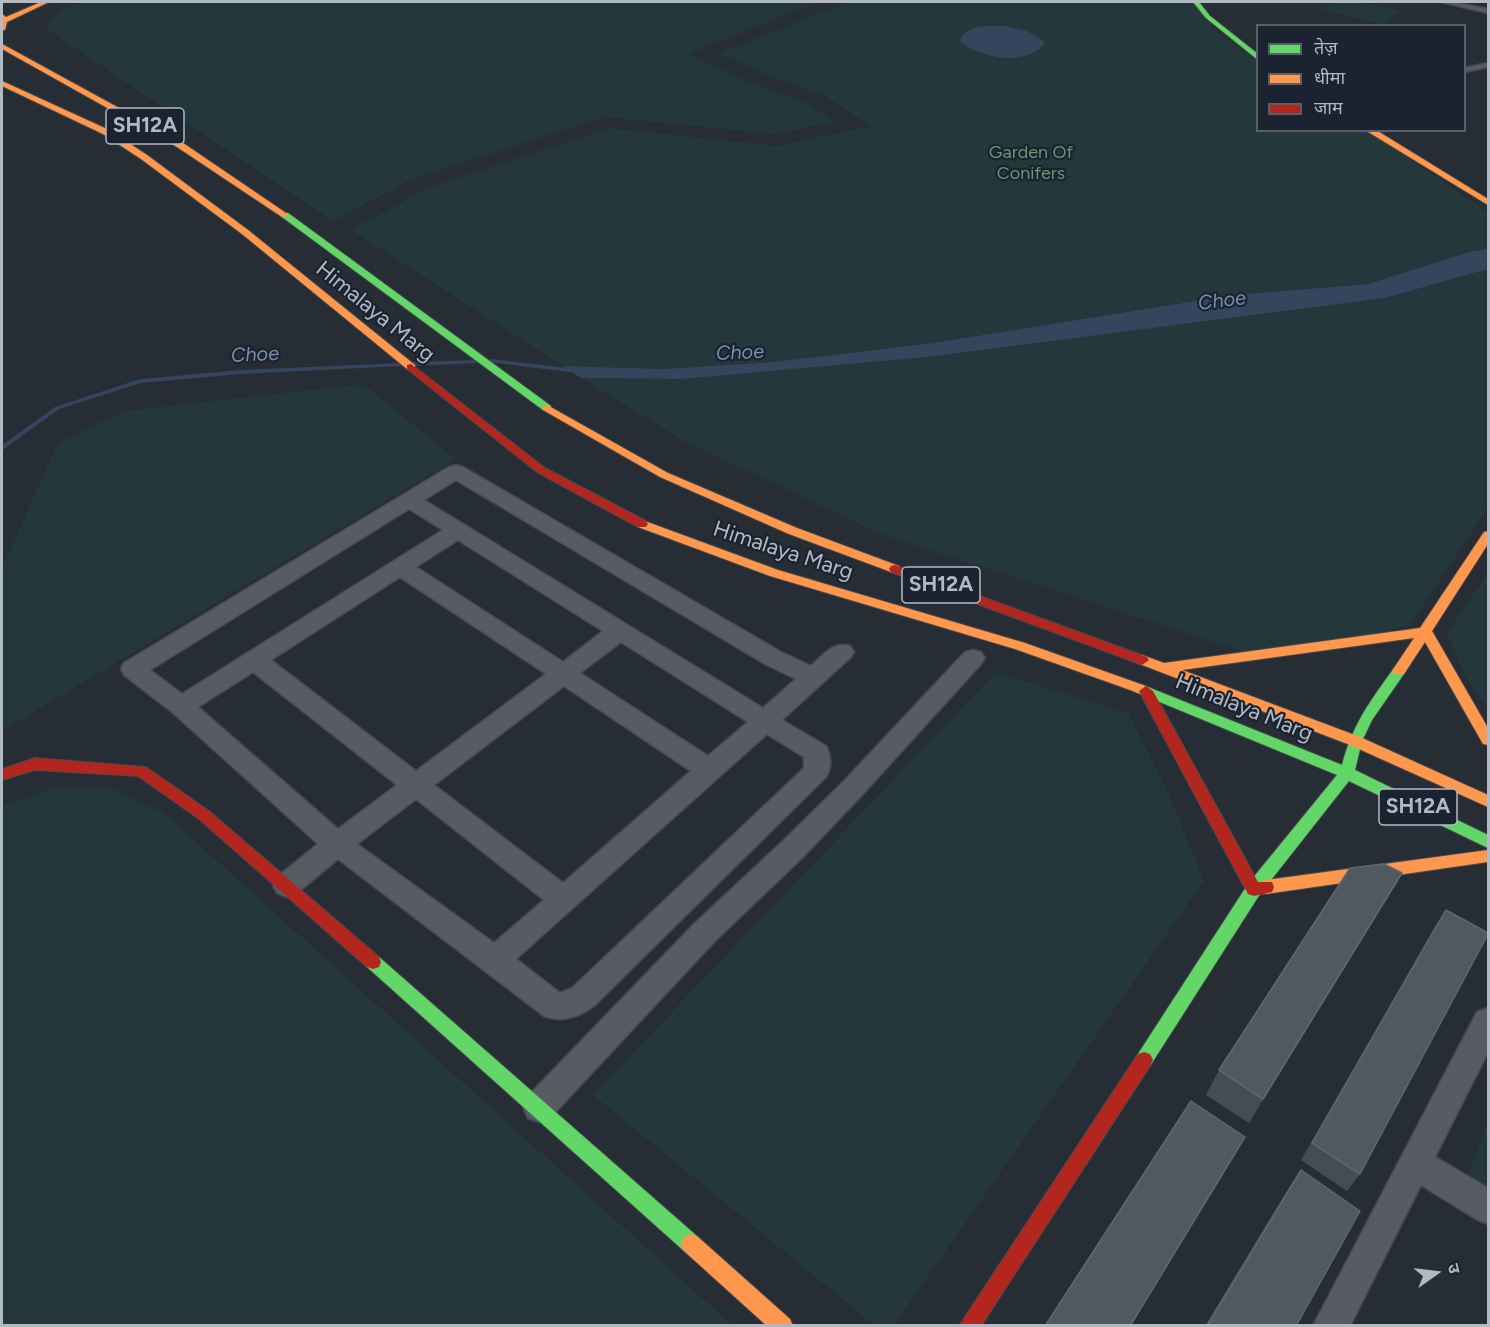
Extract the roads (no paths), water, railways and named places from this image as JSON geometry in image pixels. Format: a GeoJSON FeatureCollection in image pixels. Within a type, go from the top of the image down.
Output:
{"type":"FeatureCollection","features":[{"type":"Feature","properties":{"kind":"main road"},"geometry":{"type":"LineString","coordinates":[[2,22],[46,2]]}},
{"type":"Feature","properties":{"kind":"main road"},"geometry":{"type":"LineString","coordinates":[[1196,2],[1208,17],[1256,57]]}},
{"type":"Feature","properties":{"kind":"main road","name":"Himalaya Marg"},"geometry":{"type":"LineString","coordinates":[[2,46],[180,145],[283,213],[538,402],[664,475],[793,531],[1165,668],[1355,741],[1488,801]]}},
{"type":"Feature","properties":{"kind":"main road","name":"Himalaya Marg"},"geometry":{"type":"LineString","coordinates":[[2,83],[106,132],[144,157],[245,232],[353,322],[541,470],[642,524],[774,573],[1020,646],[1146,691],[1347,773],[1488,842]]}},
{"type":"Feature","properties":{"kind":"main road"},"geometry":{"type":"LineString","coordinates":[[1372,132],[1488,202]]}},
{"type":"Feature","properties":{"kind":"main road"},"geometry":{"type":"LineString","coordinates":[[969,1326],[1131,1081],[1254,889],[1347,773],[1355,741],[1366,718],[1426,632],[1488,536]]}},
{"type":"Feature","properties":{"kind":"main road"},"geometry":{"type":"LineString","coordinates":[[1165,668],[1426,632]]}},
{"type":"Feature","properties":{"kind":"main road"},"geometry":{"type":"LineString","coordinates":[[1426,632],[1488,740]]}},
{"type":"Feature","properties":{"kind":"main road"},"geometry":{"type":"LineString","coordinates":[[1146,691],[1254,889]]}},
{"type":"Feature","properties":{"kind":"main road"},"geometry":{"type":"LineString","coordinates":[[2,775],[35,764],[141,771],[204,814],[539,1107],[783,1326]]}},
{"type":"Feature","properties":{"kind":"main road"},"geometry":{"type":"LineString","coordinates":[[1254,889],[1488,856]]}},
{"type":"Feature","properties":{"kind":"street"},"geometry":{"type":"LineString","coordinates":[[408,499],[817,753],[817,770],[583,997],[573,1004],[555,1007],[337,844],[182,706],[133,669],[408,499],[456,471],[773,658],[814,678]]}},
{"type":"Feature","properties":{"kind":"street"},"geometry":{"type":"LineString","coordinates":[[182,706],[458,530]]}},
{"type":"Feature","properties":{"kind":"street"},"geometry":{"type":"LineString","coordinates":[[401,567],[709,770]]}},
{"type":"Feature","properties":{"kind":"street"},"geometry":{"type":"LineString","coordinates":[[287,885],[337,844],[620,631]]}},
{"type":"Feature","properties":{"kind":"street"},"geometry":{"type":"LineString","coordinates":[[495,960],[842,652]]}},
{"type":"Feature","properties":{"kind":"street"},"geometry":{"type":"LineString","coordinates":[[539,1107],[705,932],[794,848],[853,788],[973,658]]}},
{"type":"Feature","properties":{"kind":"street"},"geometry":{"type":"LineString","coordinates":[[255,660],[564,899]]}},
{"type":"Feature","properties":{"kind":"street"},"geometry":{"type":"LineString","coordinates":[[1331,1326],[1488,1022]]}},
{"type":"Feature","properties":{"kind":"street"},"geometry":{"type":"LineString","coordinates":[[1415,1163],[1488,1207]]}},
{"type":"Feature","properties":{"kind":"lane"},"geometry":{"type":"LineString","coordinates":[[1445,2],[1488,10]]}},
{"type":"Feature","properties":{"kind":"lane"},"geometry":{"type":"LineString","coordinates":[[1476,2],[1488,10]]}},
{"type":"Feature","properties":{"kind":"lane"},"geometry":{"type":"LineString","coordinates":[[1466,70],[1488,65]]}},
{"type":"Feature","properties":{"kind":"water"},"geometry":{"type":"Polygon","coordinates":[[[1004,26],[1027,31],[1045,42],[1038,50],[1028,55],[1004,58],[979,52],[960,42],[962,36],[972,29],[1004,26]]]}},
{"type":"Feature","properties":{"kind":"water"},"geometry":{"type":"Polygon","coordinates":[[[1488,249],[1488,269],[1385,298],[928,357],[682,379],[581,378],[563,366],[664,369],[773,362],[933,343],[1233,295],[1368,284],[1469,252],[1488,249]]]}},
{"type":"Feature","properties":{"kind":"waterway","name":"Choe"},"geometry":{"type":"LineString","coordinates":[[491,361],[577,371]]}},
{"type":"Feature","properties":{"kind":"waterway","name":"Choe"},"geometry":{"type":"LineString","coordinates":[[413,364],[476,362]]}},
{"type":"Feature","properties":{"kind":"waterway","name":"Choe"},"geometry":{"type":"LineString","coordinates":[[2,448],[57,408],[140,381],[241,372],[401,365]]}},
{"type":"Feature","properties":{"kind":"park label","name":"Garden Of Conifers"},"geometry":{"type":"Point","coordinates":[1031,163]}}]}
